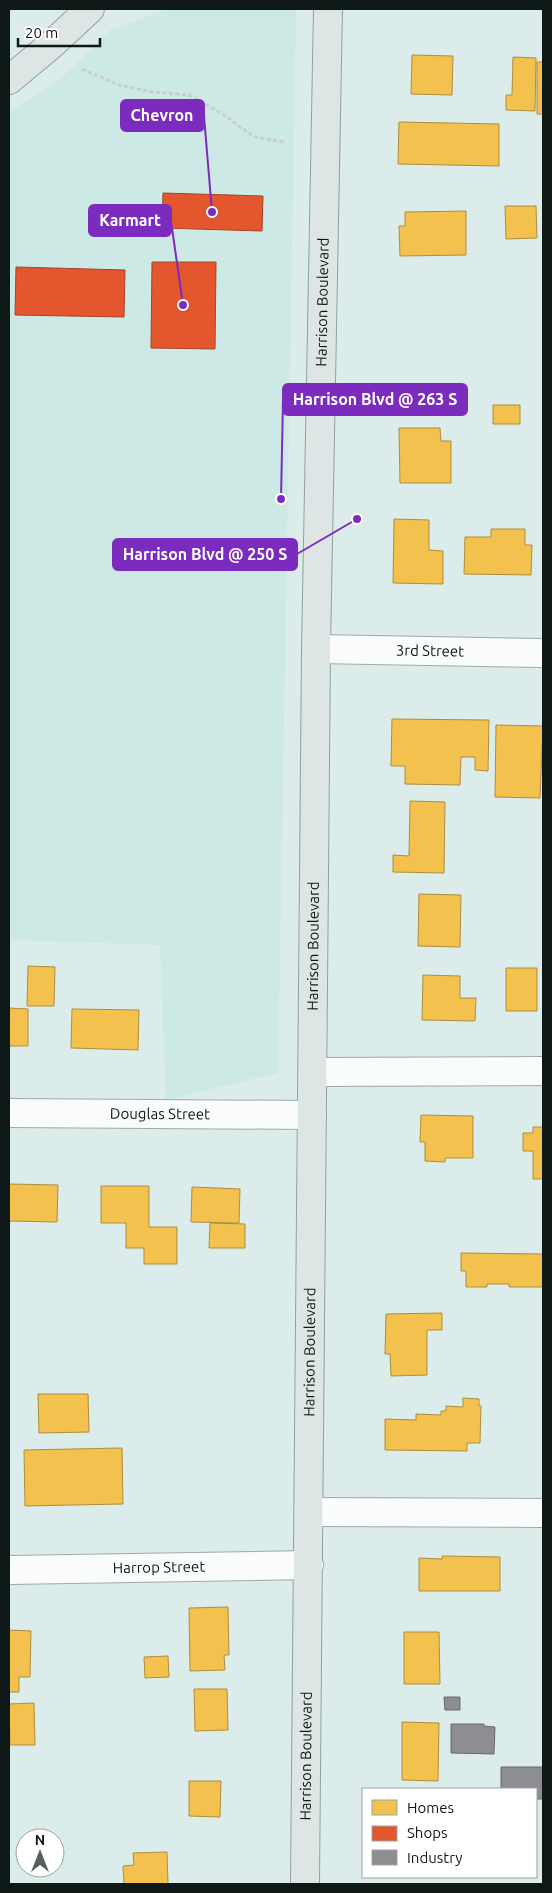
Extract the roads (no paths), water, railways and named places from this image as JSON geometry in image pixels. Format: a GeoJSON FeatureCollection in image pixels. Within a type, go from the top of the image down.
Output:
{"type":"FeatureCollection","features":[{"type":"Feature","properties":{"kind":"main road"},"geometry":{"type":"LineString","coordinates":[[9,80],[90,9]]}},
{"type":"Feature","properties":{"kind":"main road","name":"Harrison Boulevard"},"geometry":{"type":"LineString","coordinates":[[305,1884],[310,1512],[316,649],[328,9]]}},
{"type":"Feature","properties":{"kind":"street","name":"3rd Street"},"geometry":{"type":"LineString","coordinates":[[316,649],[543,653]]}},
{"type":"Feature","properties":{"kind":"street"},"geometry":{"type":"LineString","coordinates":[[313,1072],[543,1071]]}},
{"type":"Feature","properties":{"kind":"street","name":"Douglas Street"},"geometry":{"type":"LineString","coordinates":[[9,1113],[312,1115]]}},
{"type":"Feature","properties":{"kind":"street"},"geometry":{"type":"LineString","coordinates":[[310,1512],[543,1513]]}},
{"type":"Feature","properties":{"kind":"street","name":"Harrop Street"},"geometry":{"type":"LineString","coordinates":[[9,1570],[309,1564]]}},
{"type":"Feature","properties":{"kind":"place","name":"Chevron"},"geometry":{"type":"Point","coordinates":[212,212]}},
{"type":"Feature","properties":{"kind":"place","name":"Karmart"},"geometry":{"type":"Point","coordinates":[183,305]}},
{"type":"Feature","properties":{"kind":"place","name":"Harrison Blvd @ 263 S"},"geometry":{"type":"Point","coordinates":[281,499]}},
{"type":"Feature","properties":{"kind":"place","name":"Harrison Blvd @ 250 S"},"geometry":{"type":"Point","coordinates":[357,519]}}]}
